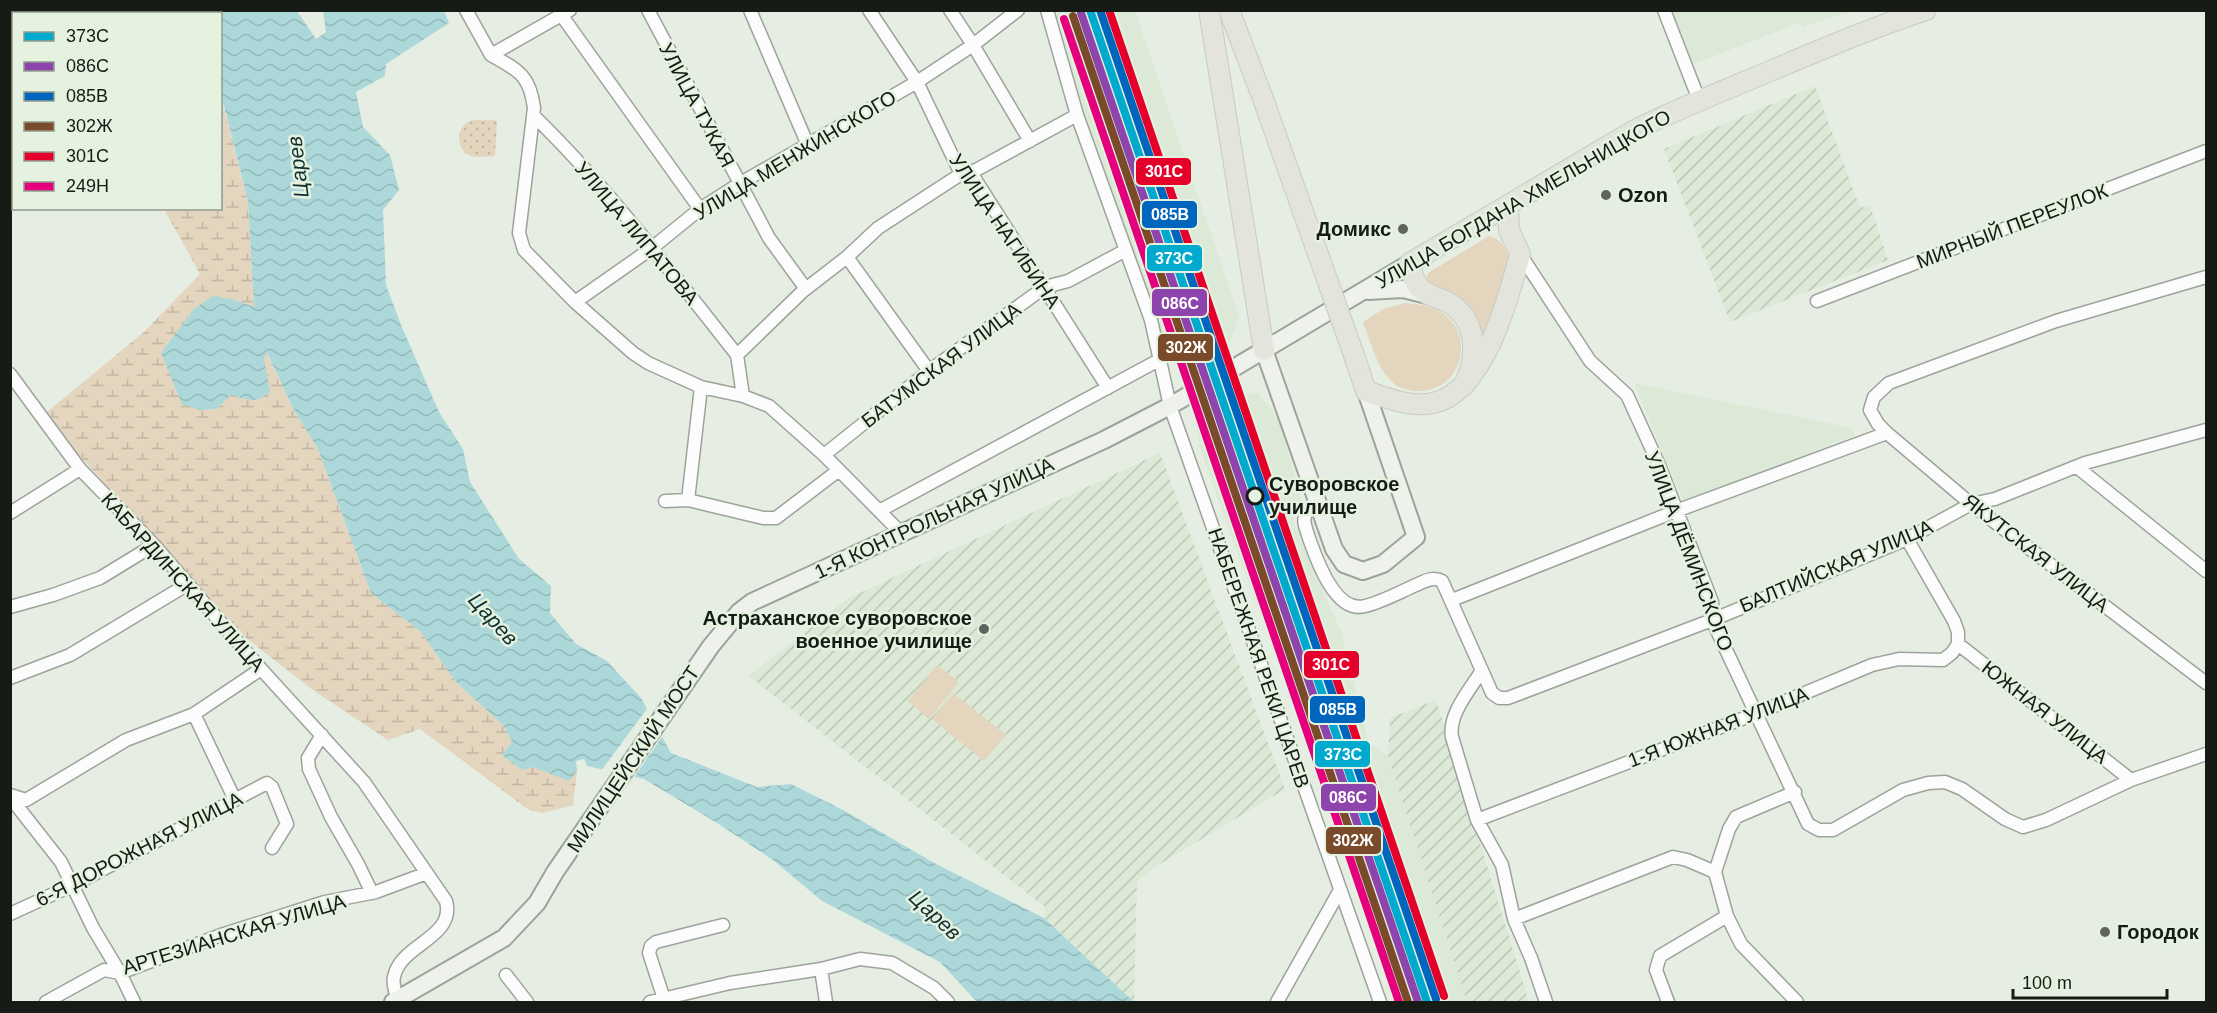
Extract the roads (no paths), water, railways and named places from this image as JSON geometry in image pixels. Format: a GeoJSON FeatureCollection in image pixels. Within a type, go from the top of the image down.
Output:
{"type":"FeatureCollection","features":[{"type":"Feature","properties":{"kind":"main road"},"geometry":{"type":"LineString","coordinates":[[1209,10],[1264,351],[1334,549],[1344,564],[1363,571],[1373,569],[1391,558],[1416,537],[1262,96],[1229,10]]}},
{"type":"Feature","properties":{"kind":"main road","name":"УЛИЦА БОГДАНА ХМЕЛЬНИЦКОГО"},"geometry":{"type":"LineString","coordinates":[[1170,406],[1635,130],[1699,100],[1905,14],[1926,10]]}},
{"type":"Feature","properties":{"kind":"main road"},"geometry":{"type":"LineString","coordinates":[[1366,391],[1400,403],[1417,405],[1445,399],[1464,385],[1485,356],[1520,254],[1509,230],[1508,205]]}},
{"type":"Feature","properties":{"kind":"main road"},"geometry":{"type":"LineString","coordinates":[[1410,263],[1416,283],[1427,295]]}},
{"type":"Feature","properties":{"kind":"main road"},"geometry":{"type":"LineString","coordinates":[[1362,292],[1389,289],[1427,295],[1449,303],[1459,310],[1472,333],[1473,360],[1464,385]]}},
{"type":"Feature","properties":{"kind":"main road","name":"1-Я КОНТРОЛЬНАЯ УЛИЦА"},"geometry":{"type":"LineString","coordinates":[[711,646],[739,612],[752,602],[1104,440],[1170,406]]}},
{"type":"Feature","properties":{"kind":"main road","name":"МИЛИЦЕЙСКИЙ МОСТ"},"geometry":{"type":"LineString","coordinates":[[397,1002],[504,938],[537,903],[555,872],[711,646]]}},
{"type":"Feature","properties":{"kind":"street","name":"УЛИЦА ТУКАЯ"},"geometry":{"type":"LineString","coordinates":[[648,10],[769,238],[806,289]]}},
{"type":"Feature","properties":{"kind":"street"},"geometry":{"type":"LineString","coordinates":[[750,10],[807,144]]}},
{"type":"Feature","properties":{"kind":"street","name":"УЛИЦА НАГИБИНА"},"geometry":{"type":"LineString","coordinates":[[869,10],[917,82],[961,174],[975,179],[1108,388]]}},
{"type":"Feature","properties":{"kind":"street"},"geometry":{"type":"LineString","coordinates":[[950,10],[1030,141]]}},
{"type":"Feature","properties":{"kind":"street","name":"УЛИЦА МЕНЖИНСКОГО"},"geometry":{"type":"LineString","coordinates":[[575,302],[652,248],[700,209],[807,144],[917,82],[973,45],[1018,10]]}},
{"type":"Feature","properties":{"kind":"street","name":"НАБЕРЕЖНАЯ РЕКИ ЦАРЕВ"},"geometry":{"type":"LineString","coordinates":[[1047,10],[1077,115],[1151,320],[1170,406],[1380,1002]]}},
{"type":"Feature","properties":{"kind":"street"},"geometry":{"type":"LineString","coordinates":[[1664,10],[1699,100]]}},
{"type":"Feature","properties":{"kind":"street"},"geometry":{"type":"LineString","coordinates":[[466,13],[492,55],[518,70],[525,77],[532,95],[533,115],[519,233],[524,250],[575,302],[648,363],[701,387],[743,396],[769,406],[824,455],[901,533]]}},
{"type":"Feature","properties":{"kind":"street"},"geometry":{"type":"LineString","coordinates":[[492,55],[566,13],[700,209]]}},
{"type":"Feature","properties":{"kind":"street","name":"УЛИЦА ЛИПАТОВА"},"geometry":{"type":"LineString","coordinates":[[533,115],[566,147],[652,248],[737,355]]}},
{"type":"Feature","properties":{"kind":"street"},"geometry":{"type":"LineString","coordinates":[[743,396],[737,355],[806,289],[848,257],[878,228],[961,174],[976,170],[1077,115]]}},
{"type":"Feature","properties":{"kind":"street","name":"МИРНЫЙ ПЕРЕУЛОК"},"geometry":{"type":"LineString","coordinates":[[1817,301],[2206,151]]}},
{"type":"Feature","properties":{"kind":"street","name":"БАТУМСКАЯ УЛИЦА"},"geometry":{"type":"LineString","coordinates":[[824,455],[929,371],[1045,287],[1068,281],[1126,250]]}},
{"type":"Feature","properties":{"kind":"street","name":"УЛИЦА ДЁМИНСКОГО"},"geometry":{"type":"LineString","coordinates":[[1520,254],[1590,361],[1627,395],[1659,465],[1712,602],[1712,620],[1755,714],[1795,792],[1808,824],[1819,831],[1833,830],[1903,790],[1928,783],[1945,782],[1954,785],[2005,819],[2023,827],[2046,820],[2131,780]]}},
{"type":"Feature","properties":{"kind":"street"},"geometry":{"type":"LineString","coordinates":[[848,257],[929,371]]}},
{"type":"Feature","properties":{"kind":"street","name":"ЯКУТСКАЯ УЛИЦА"},"geometry":{"type":"LineString","coordinates":[[2206,277],[2056,321],[1889,383],[1874,397],[1870,405],[1871,415],[1887,433],[1971,504],[2206,683]]}},
{"type":"Feature","properties":{"kind":"street"},"geometry":{"type":"LineString","coordinates":[[879,511],[1159,360]]}},
{"type":"Feature","properties":{"kind":"street","name":"КАБАРДИНСКАЯ УЛИЦА"},"geometry":{"type":"LineString","coordinates":[[10,374],[80,470],[154,546],[261,669],[364,782],[446,901],[448,916],[441,927],[400,965],[393,978],[397,1002]]}},
{"type":"Feature","properties":{"kind":"street"},"geometry":{"type":"LineString","coordinates":[[688,500],[701,387]]}},
{"type":"Feature","properties":{"kind":"street","name":"БАЛТИЙСКАЯ УЛИЦА"},"geometry":{"type":"LineString","coordinates":[[1316,501],[1305,512],[1303,520],[1318,565],[1325,579],[1341,598],[1363,607],[1434,579],[1445,584],[1492,693],[1499,698],[1508,698],[1712,620],[1907,539],[1971,504],[1995,499],[2077,466],[2206,431]]}},
{"type":"Feature","properties":{"kind":"street"},"geometry":{"type":"LineString","coordinates":[[1452,600],[1676,511],[1887,433]]}},
{"type":"Feature","properties":{"kind":"street"},"geometry":{"type":"LineString","coordinates":[[2077,466],[2206,571]]}},
{"type":"Feature","properties":{"kind":"street"},"geometry":{"type":"LineString","coordinates":[[10,513],[80,470]]}},
{"type":"Feature","properties":{"kind":"street"},"geometry":{"type":"LineString","coordinates":[[665,501],[688,500],[763,518],[776,518],[839,470]]}},
{"type":"Feature","properties":{"kind":"street"},"geometry":{"type":"LineString","coordinates":[[1907,539],[1954,621],[1958,632],[1958,644]]}},
{"type":"Feature","properties":{"kind":"street"},"geometry":{"type":"LineString","coordinates":[[10,607],[100,578],[154,546]]}},
{"type":"Feature","properties":{"kind":"street"},"geometry":{"type":"LineString","coordinates":[[10,678],[70,655],[188,584]]}},
{"type":"Feature","properties":{"kind":"street","name":"1-Я ЮЖНАЯ УЛИЦА"},"geometry":{"type":"LineString","coordinates":[[1477,820],[1755,714],[1872,665],[1899,659],[1943,660],[1958,644]]}},
{"type":"Feature","properties":{"kind":"street","name":"ЮЖНАЯ УЛИЦА"},"geometry":{"type":"LineString","coordinates":[[1958,644],[2131,780]]}},
{"type":"Feature","properties":{"kind":"street"},"geometry":{"type":"LineString","coordinates":[[10,796],[26,800],[126,740],[194,714],[261,669]]}},
{"type":"Feature","properties":{"kind":"street"},"geometry":{"type":"LineString","coordinates":[[1482,670],[1454,717],[1450,728],[1477,820],[1502,865],[1514,920],[1531,958],[1546,1002]]}},
{"type":"Feature","properties":{"kind":"street"},"geometry":{"type":"LineString","coordinates":[[194,714],[236,800]]}},
{"type":"Feature","properties":{"kind":"street"},"geometry":{"type":"LineString","coordinates":[[322,735],[307,763],[331,817],[372,893]]}},
{"type":"Feature","properties":{"kind":"street"},"geometry":{"type":"LineString","coordinates":[[2131,780],[2206,754]]}},
{"type":"Feature","properties":{"kind":"street","name":"6-Я ДОРОЖНАЯ УЛИЦА"},"geometry":{"type":"LineString","coordinates":[[10,914],[73,885],[267,783],[272,787],[286,824],[272,848]]}},
{"type":"Feature","properties":{"kind":"street"},"geometry":{"type":"LineString","coordinates":[[1795,792],[1736,817],[1729,829],[1715,872],[1727,916],[1746,950],[1797,1002]]}},
{"type":"Feature","properties":{"kind":"street"},"geometry":{"type":"LineString","coordinates":[[10,796],[61,862],[93,928],[120,973],[134,1002]]}},
{"type":"Feature","properties":{"kind":"street"},"geometry":{"type":"LineString","coordinates":[[1514,920],[1673,857],[1687,860],[1715,872]]}},
{"type":"Feature","properties":{"kind":"street","name":"АРТЕЗИАНСКАЯ УЛИЦА"},"geometry":{"type":"LineString","coordinates":[[46,1002],[104,970],[120,973],[221,935],[325,902],[372,893],[427,873]]}},
{"type":"Feature","properties":{"kind":"street"},"geometry":{"type":"LineString","coordinates":[[1277,1002],[1340,890]]}},
{"type":"Feature","properties":{"kind":"street"},"geometry":{"type":"LineString","coordinates":[[1668,1002],[1656,970],[1660,956],[1727,916]]}},
{"type":"Feature","properties":{"kind":"street"},"geometry":{"type":"LineString","coordinates":[[664,999],[649,953],[651,946],[656,942],[723,925]]}},
{"type":"Feature","properties":{"kind":"street"},"geometry":{"type":"LineString","coordinates":[[650,1002],[730,983],[821,969],[860,959],[892,963],[934,988],[948,1002]]}},
{"type":"Feature","properties":{"kind":"street"},"geometry":{"type":"LineString","coordinates":[[821,969],[826,1002]]}},
{"type":"Feature","properties":{"kind":"street"},"geometry":{"type":"LineString","coordinates":[[506,975],[527,1002]]}},
{"type":"Feature","properties":{"kind":"water","name":"Царев"},"geometry":{"type":"Polygon","coordinates":[[[297,11],[316,39],[326,32],[323,11],[444,11],[449,23],[386,64],[385,76],[356,92],[363,127],[390,155],[399,190],[383,210],[386,285],[439,412],[463,449],[470,482],[519,559],[551,586],[550,613],[576,644],[607,661],[641,698],[671,753],[757,787],[791,784],[843,810],[936,864],[1044,918],[1134,1002],[977,1002],[940,962],[822,901],[773,860],[644,779],[587,766],[584,759],[576,761],[577,771],[569,781],[533,767],[522,770],[502,755],[512,742],[504,726],[455,681],[421,632],[371,593],[318,449],[295,412],[266,351],[264,358],[270,392],[265,396],[251,400],[231,395],[217,409],[200,410],[182,404],[161,353],[194,309],[213,296],[232,299],[254,307],[248,201],[222,103],[222,12],[190,12],[297,11]]]}},
{"type":"Feature","properties":{"kind":"water"},"geometry":{"type":"Polygon","coordinates":[[[12,32],[11,89],[11,33],[12,32]]]}},
{"type":"Feature","properties":{"kind":"place","name":"Ozon"},"geometry":{"type":"Point","coordinates":[1606,195]}},
{"type":"Feature","properties":{"kind":"place","name":"Домикс"},"geometry":{"type":"Point","coordinates":[1403,229]}},
{"type":"Feature","properties":{"kind":"place","name":"Суворовское училище"},"geometry":{"type":"Point","coordinates":[1255,496]}},
{"type":"Feature","properties":{"kind":"place","name":"Астраханское суворовское военное училище"},"geometry":{"type":"Point","coordinates":[984,629]}},
{"type":"Feature","properties":{"kind":"place","name":"Городок"},"geometry":{"type":"Point","coordinates":[2105,932]}}]}
